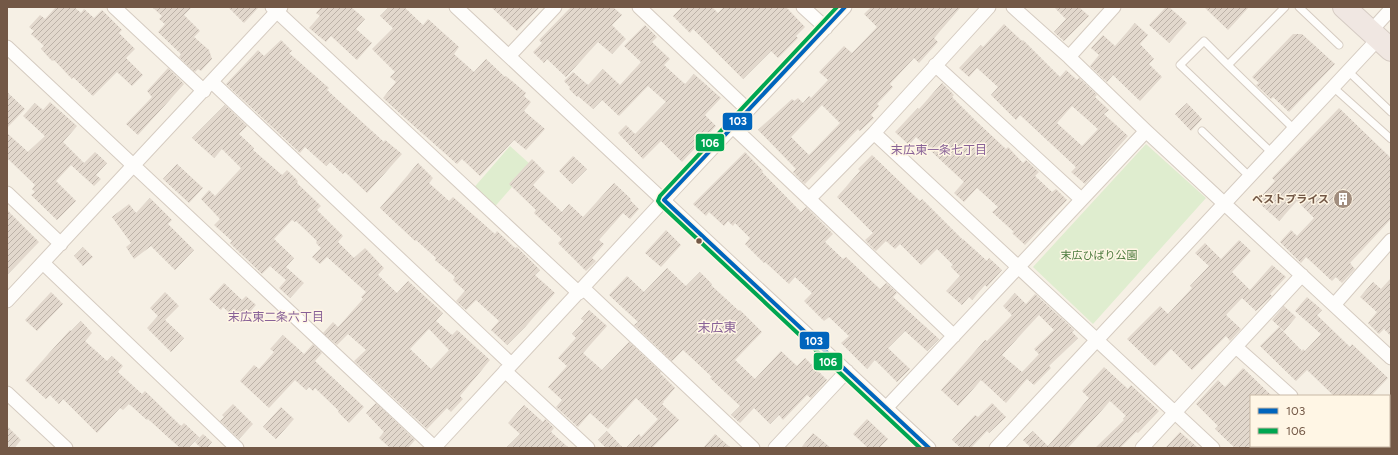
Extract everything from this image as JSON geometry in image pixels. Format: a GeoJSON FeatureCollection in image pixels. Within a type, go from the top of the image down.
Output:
{"type":"FeatureCollection","features":[{"type":"Feature","properties":{"kind":"highway"},"geometry":{"type":"LineString","coordinates":[[1344,7],[1380,40]]}},
{"type":"Feature","properties":{"kind":"street"},"geometry":{"type":"LineString","coordinates":[[114,7],[208,86],[508,368],[588,448]]}},
{"type":"Feature","properties":{"kind":"street"},"geometry":{"type":"LineString","coordinates":[[456,7],[929,448]]}},
{"type":"Feature","properties":{"kind":"street"},"geometry":{"type":"LineString","coordinates":[[509,56],[555,7]]}},
{"type":"Feature","properties":{"kind":"street"},"geometry":{"type":"LineString","coordinates":[[639,7],[748,110]]}},
{"type":"Feature","properties":{"kind":"street"},"geometry":{"type":"LineString","coordinates":[[803,7],[826,28]]}},
{"type":"Feature","properties":{"kind":"street"},"geometry":{"type":"LineString","coordinates":[[7,47],[434,448],[845,7]]}},
{"type":"Feature","properties":{"kind":"street"},"geometry":{"type":"LineString","coordinates":[[809,199],[874,133],[989,7]]}},
{"type":"Feature","properties":{"kind":"street"},"geometry":{"type":"LineString","coordinates":[[1013,7],[1069,57],[1224,204],[1391,358]]}},
{"type":"Feature","properties":{"kind":"street"},"geometry":{"type":"LineString","coordinates":[[1069,57],[1114,7]]}},
{"type":"Feature","properties":{"kind":"street"},"geometry":{"type":"LineString","coordinates":[[7,301],[208,86],[277,8],[581,291],[753,448]]}},
{"type":"Feature","properties":{"kind":"street"},"geometry":{"type":"LineString","coordinates":[[996,448],[1348,71],[1380,40],[1391,9]]}},
{"type":"Feature","properties":{"kind":"street"},"geometry":{"type":"LineString","coordinates":[[935,65],[1081,199]]}},
{"type":"Feature","properties":{"kind":"street"},"geometry":{"type":"LineString","coordinates":[[733,127],[954,336]]}},
{"type":"Feature","properties":{"kind":"street"},"geometry":{"type":"LineString","coordinates":[[886,408],[1146,131]]}},
{"type":"Feature","properties":{"kind":"street"},"geometry":{"type":"LineString","coordinates":[[874,133],[1213,448]]}},
{"type":"Feature","properties":{"kind":"street"},"geometry":{"type":"LineString","coordinates":[[7,193],[61,244]]}},
{"type":"Feature","properties":{"kind":"street"},"geometry":{"type":"LineString","coordinates":[[1334,305],[1391,240]]}},
{"type":"Feature","properties":{"kind":"street"},"geometry":{"type":"LineString","coordinates":[[43,263],[237,448]]}},
{"type":"Feature","properties":{"kind":"street"},"geometry":{"type":"LineString","coordinates":[[1142,448],[1302,275]]}},
{"type":"Feature","properties":{"kind":"street"},"geometry":{"type":"LineString","coordinates":[[1236,347],[1290,395]]}},
{"type":"Feature","properties":{"kind":"street"},"geometry":{"type":"LineString","coordinates":[[775,448],[847,371]]}},
{"type":"Feature","properties":{"kind":"street"},"geometry":{"type":"LineString","coordinates":[[7,393],[66,448]]}},
{"type":"Feature","properties":{"kind":"lane"},"geometry":{"type":"LineString","coordinates":[[1228,65],[1285,7]]}},
{"type":"Feature","properties":{"kind":"lane"},"geometry":{"type":"LineString","coordinates":[[1299,7],[1339,45]]}},
{"type":"Feature","properties":{"kind":"lane"},"geometry":{"type":"LineString","coordinates":[[1272,153],[1180,65],[1204,41],[1294,130]]}},
{"type":"Feature","properties":{"kind":"lane"},"geometry":{"type":"LineString","coordinates":[[1348,71],[1391,112]]}},
{"type":"Feature","properties":{"kind":"lane"},"geometry":{"type":"LineString","coordinates":[[1333,87],[1391,139]]}},
{"type":"Feature","properties":{"kind":"lane"},"geometry":{"type":"LineString","coordinates":[[1202,131],[1250,177]]}},
{"type":"Feature","properties":{"kind":"green space","name":"末広ひばり公園"},"geometry":{"type":"Polygon","coordinates":[[[1146,144],[1206,198],[1093,324],[1033,267],[1146,144]]]}},
{"type":"Feature","properties":{"kind":"green space"},"geometry":{"type":"Polygon","coordinates":[[[510,146],[531,165],[491,211],[471,191],[510,146]]]}},
{"type":"Feature","properties":{"kind":"building"},"geometry":{"type":"Polygon","coordinates":[[[56,7],[74,7],[81,13],[84,9],[94,18],[102,10],[122,30],[119,33],[135,49],[126,58],[143,75],[132,86],[117,72],[93,96],[73,77],[72,79],[54,60],[52,61],[41,49],[44,46],[31,34],[34,31],[29,27],[40,15],[45,19],[56,7]]]}},
{"type":"Feature","properties":{"kind":"building"},"geometry":{"type":"Polygon","coordinates":[[[152,7],[192,7],[184,15],[200,31],[194,37],[209,50],[212,59],[201,71],[198,69],[195,72],[179,57],[181,54],[158,32],[165,24],[159,19],[162,16],[152,7]]]}},
{"type":"Feature","properties":{"kind":"building"},"geometry":{"type":"Polygon","coordinates":[[[228,7],[259,7],[244,23],[228,7]]]}},
{"type":"Feature","properties":{"kind":"building"},"geometry":{"type":"Polygon","coordinates":[[[321,7],[351,7],[365,19],[356,29],[372,43],[357,60],[331,36],[326,42],[309,28],[320,16],[316,13],[321,7]]]}},
{"type":"Feature","properties":{"kind":"building"},"geometry":{"type":"Polygon","coordinates":[[[389,7],[404,7],[423,25],[428,19],[459,47],[454,54],[474,72],[486,59],[505,77],[506,76],[526,93],[524,96],[531,102],[524,111],[545,129],[526,150],[514,140],[480,176],[462,159],[457,164],[383,98],[396,82],[390,77],[395,72],[372,49],[393,28],[380,16],[389,7]]]}},
{"type":"Feature","properties":{"kind":"building"},"geometry":{"type":"Polygon","coordinates":[[[491,7],[540,7],[517,31],[491,7]]]}},
{"type":"Feature","properties":{"kind":"building"},"geometry":{"type":"Polygon","coordinates":[[[571,7],[613,7],[622,15],[612,25],[626,39],[612,54],[598,42],[566,77],[547,59],[544,63],[533,52],[542,43],[539,40],[571,7]]]}},
{"type":"Feature","properties":{"kind":"building"},"geometry":{"type":"Polygon","coordinates":[[[682,7],[712,7],[718,13],[724,7],[786,7],[805,27],[796,36],[798,38],[778,58],[771,51],[743,79],[693,29],[690,33],[673,16],[682,7]]]}},
{"type":"Feature","properties":{"kind":"building"},"geometry":{"type":"Polygon","coordinates":[[[871,7],[961,7],[934,38],[938,42],[919,63],[914,58],[890,84],[893,87],[877,104],[879,106],[871,115],[874,118],[860,131],[858,129],[805,184],[793,172],[796,169],[758,130],[792,99],[794,101],[798,98],[803,103],[809,96],[811,98],[828,80],[819,72],[844,46],[852,53],[877,27],[864,14],[871,7]],[[822,105],[791,137],[809,155],[840,123],[822,105]]]}},
{"type":"Feature","properties":{"kind":"building"},"geometry":{"type":"Polygon","coordinates":[[[1054,7],[1079,7],[1089,16],[1064,41],[1054,32],[1066,19],[1054,7]]]}},
{"type":"Feature","properties":{"kind":"building"},"geometry":{"type":"Polygon","coordinates":[[[1166,7],[1169,7],[1187,23],[1169,43],[1149,25],[1166,7]]]}},
{"type":"Feature","properties":{"kind":"building"},"geometry":{"type":"Polygon","coordinates":[[[1204,7],[1249,7],[1228,30],[1204,7]]]}},
{"type":"Feature","properties":{"kind":"building"},"geometry":{"type":"Polygon","coordinates":[[[1135,23],[1148,35],[1140,44],[1154,59],[1149,64],[1162,77],[1140,101],[1113,75],[1107,82],[1090,66],[1099,55],[1091,48],[1103,35],[1115,46],[1135,23]]]}},
{"type":"Feature","properties":{"kind":"building"},"geometry":{"type":"Polygon","coordinates":[[[1004,24],[1022,41],[1023,40],[1060,77],[1066,70],[1077,80],[1079,78],[1097,95],[1095,97],[1109,110],[1104,114],[1128,136],[1085,184],[1071,172],[1076,167],[1020,115],[1016,120],[991,95],[998,87],[977,68],[969,77],[959,68],[981,45],[983,47],[1004,24]],[[1072,106],[1057,123],[1082,146],[1098,129],[1072,106]]]}},
{"type":"Feature","properties":{"kind":"building"},"geometry":{"type":"Polygon","coordinates":[[[645,25],[657,37],[652,42],[670,59],[664,65],[685,84],[694,74],[721,98],[705,115],[716,126],[682,162],[661,141],[643,159],[618,133],[626,125],[635,134],[666,102],[648,86],[619,116],[602,100],[593,109],[578,96],[577,97],[564,81],[573,72],[588,85],[603,69],[620,85],[641,62],[624,46],[645,25]]]}},
{"type":"Feature","properties":{"kind":"building"},"geometry":{"type":"Polygon","coordinates":[[[1293,34],[1302,34],[1335,64],[1289,112],[1273,97],[1271,99],[1256,85],[1259,83],[1252,77],[1293,34]]]}},
{"type":"Feature","properties":{"kind":"building"},"geometry":{"type":"Polygon","coordinates":[[[281,40],[292,51],[289,53],[329,88],[327,90],[384,142],[385,140],[402,154],[367,193],[345,172],[343,174],[330,162],[326,166],[305,147],[300,153],[226,84],[258,50],[264,56],[281,40]]]}},
{"type":"Feature","properties":{"kind":"building"},"geometry":{"type":"Polygon","coordinates":[[[168,68],[184,84],[138,135],[126,124],[152,97],[147,91],[168,68]]]}},
{"type":"Feature","properties":{"kind":"building"},"geometry":{"type":"Polygon","coordinates":[[[942,83],[954,95],[952,97],[977,122],[1006,149],[1008,147],[1023,163],[1026,160],[1039,172],[1035,176],[1052,192],[1056,189],[1067,200],[1025,245],[1012,233],[1014,232],[992,212],[998,207],[977,188],[964,202],[954,193],[964,182],[916,137],[909,145],[895,132],[918,108],[919,109],[942,83]]]}},
{"type":"Feature","properties":{"kind":"building"},"geometry":{"type":"Polygon","coordinates":[[[7,92],[25,109],[7,128],[7,92]]]}},
{"type":"Feature","properties":{"kind":"building"},"geometry":{"type":"Polygon","coordinates":[[[50,102],[77,126],[63,142],[84,163],[95,152],[107,163],[96,175],[101,179],[94,186],[71,165],[56,181],[76,201],[57,220],[31,195],[35,192],[32,189],[35,185],[7,158],[7,133],[28,152],[45,136],[23,116],[35,103],[43,110],[50,102]]]}},
{"type":"Feature","properties":{"kind":"building"},"geometry":{"type":"Polygon","coordinates":[[[1187,103],[1202,119],[1191,131],[1175,114],[1187,103]]]}},
{"type":"Feature","properties":{"kind":"building"},"geometry":{"type":"Polygon","coordinates":[[[225,105],[247,126],[239,134],[254,148],[253,150],[282,175],[287,170],[298,181],[297,183],[321,206],[317,210],[343,236],[338,242],[354,258],[365,248],[384,268],[378,275],[397,293],[408,281],[443,313],[436,321],[452,335],[457,330],[490,360],[460,396],[463,399],[451,412],[447,408],[427,429],[354,361],[366,350],[348,334],[337,345],[323,333],[333,322],[338,327],[363,299],[361,297],[366,292],[327,257],[320,264],[312,257],[321,248],[316,243],[317,241],[296,221],[295,222],[292,220],[274,239],[294,258],[286,267],[304,283],[290,298],[279,288],[286,280],[270,266],[262,274],[230,243],[232,241],[214,225],[220,219],[201,199],[209,190],[215,196],[241,168],[222,149],[214,158],[192,138],[225,105]],[[429,329],[410,349],[431,369],[449,350],[429,329]]]}},
{"type":"Feature","properties":{"kind":"building","name":"ベストプライス"},"geometry":{"type":"Polygon","coordinates":[[[1339,108],[1391,158],[1391,219],[1350,263],[1355,269],[1342,283],[1336,277],[1332,281],[1306,257],[1301,263],[1280,242],[1291,230],[1297,236],[1314,218],[1297,201],[1279,221],[1257,201],[1275,181],[1272,178],[1339,108]]]}},
{"type":"Feature","properties":{"kind":"building"},"geometry":{"type":"Polygon","coordinates":[[[745,152],[763,171],[762,172],[801,212],[806,207],[833,234],[825,242],[843,259],[846,257],[880,289],[886,283],[897,293],[893,297],[939,339],[927,351],[905,331],[888,348],[910,369],[897,382],[875,360],[867,369],[841,343],[849,336],[829,317],[824,321],[804,301],[812,293],[795,277],[789,284],[765,262],[764,263],[745,244],[750,238],[735,223],[733,226],[728,221],[724,226],[709,212],[706,216],[693,204],[745,152]]]}},
{"type":"Feature","properties":{"kind":"building"},"geometry":{"type":"Polygon","coordinates":[[[872,155],[920,201],[922,199],[963,240],[987,261],[989,258],[1002,270],[987,287],[985,285],[972,300],[969,297],[962,305],[946,291],[960,276],[951,267],[953,265],[937,249],[921,265],[900,244],[895,249],[886,241],[876,251],[865,240],[873,233],[837,197],[860,171],[858,169],[872,155]]]}},
{"type":"Feature","properties":{"kind":"building"},"geometry":{"type":"Polygon","coordinates":[[[573,156],[587,169],[572,184],[559,171],[573,156]]]}},
{"type":"Feature","properties":{"kind":"building"},"geometry":{"type":"Polygon","coordinates":[[[532,159],[545,172],[533,185],[562,212],[569,204],[583,217],[614,183],[639,209],[630,219],[623,213],[599,240],[604,244],[592,258],[596,261],[586,271],[558,243],[562,239],[534,213],[536,210],[509,184],[532,159]]]}},
{"type":"Feature","properties":{"kind":"building"},"geometry":{"type":"Polygon","coordinates":[[[418,163],[433,178],[429,183],[449,201],[453,197],[495,234],[497,231],[515,248],[517,247],[540,270],[535,275],[555,293],[507,345],[491,330],[499,321],[476,300],[466,310],[456,301],[465,291],[453,280],[455,277],[380,208],[418,163]]]}},
{"type":"Feature","properties":{"kind":"building"},"geometry":{"type":"Polygon","coordinates":[[[177,164],[203,188],[189,203],[163,179],[177,164]]]}},
{"type":"Feature","properties":{"kind":"building"},"geometry":{"type":"Polygon","coordinates":[[[150,198],[172,220],[168,224],[194,250],[175,270],[151,246],[134,259],[126,247],[131,243],[112,217],[129,204],[136,213],[150,198]]]}},
{"type":"Feature","properties":{"kind":"building"},"geometry":{"type":"Polygon","coordinates":[[[7,210],[39,242],[7,275],[7,210]]]}},
{"type":"Feature","properties":{"kind":"building"},"geometry":{"type":"Polygon","coordinates":[[[666,230],[681,245],[661,267],[645,253],[666,230]]]}},
{"type":"Feature","properties":{"kind":"building"},"geometry":{"type":"Polygon","coordinates":[[[1239,240],[1251,251],[1232,272],[1250,290],[1272,265],[1286,277],[1270,294],[1272,296],[1256,311],[1242,298],[1226,315],[1241,329],[1230,341],[1226,336],[1192,370],[1171,349],[1155,366],[1127,339],[1160,306],[1168,314],[1192,288],[1190,286],[1209,266],[1195,253],[1205,243],[1221,259],[1239,240]]]}},
{"type":"Feature","properties":{"kind":"building"},"geometry":{"type":"Polygon","coordinates":[[[83,247],[93,257],[83,266],[74,256],[83,247]]]}},
{"type":"Feature","properties":{"kind":"building"},"geometry":{"type":"Polygon","coordinates":[[[667,268],[686,286],[700,272],[712,284],[711,285],[739,311],[740,310],[762,332],[735,360],[755,379],[781,351],[797,366],[805,358],[827,380],[811,398],[807,395],[783,420],[779,415],[770,424],[754,408],[740,423],[731,415],[740,406],[710,378],[712,377],[683,350],[672,361],[634,325],[638,322],[609,295],[627,276],[644,292],[667,268]]]}},
{"type":"Feature","properties":{"kind":"building"},"geometry":{"type":"Polygon","coordinates":[[[1391,278],[1391,336],[1384,329],[1379,334],[1368,323],[1377,312],[1360,297],[1373,282],[1381,289],[1391,278]]]}},
{"type":"Feature","properties":{"kind":"building"},"geometry":{"type":"Polygon","coordinates":[[[224,283],[242,300],[246,296],[256,305],[240,323],[223,307],[221,310],[209,299],[224,283]]]}},
{"type":"Feature","properties":{"kind":"building"},"geometry":{"type":"Polygon","coordinates":[[[51,292],[63,304],[37,331],[25,320],[51,292]]]}},
{"type":"Feature","properties":{"kind":"building"},"geometry":{"type":"Polygon","coordinates":[[[165,292],[179,306],[165,320],[184,338],[171,352],[147,328],[158,316],[150,308],[165,292]]]}},
{"type":"Feature","properties":{"kind":"building"},"geometry":{"type":"Polygon","coordinates":[[[1015,293],[1026,304],[1035,294],[1074,330],[1072,332],[1078,338],[1049,366],[1051,368],[1034,385],[1027,379],[1006,403],[981,380],[958,406],[941,390],[985,340],[987,341],[1012,315],[1003,306],[1015,293]],[[1039,315],[1002,355],[1022,372],[1039,354],[1034,349],[1054,330],[1039,315]]]}},
{"type":"Feature","properties":{"kind":"building"},"geometry":{"type":"Polygon","coordinates":[[[1307,297],[1322,310],[1317,315],[1350,347],[1352,344],[1388,378],[1372,395],[1333,395],[1307,370],[1296,381],[1260,346],[1279,327],[1302,351],[1303,349],[1305,351],[1321,334],[1295,311],[1307,297]]]}},
{"type":"Feature","properties":{"kind":"building"},"geometry":{"type":"Polygon","coordinates":[[[1284,306],[1296,317],[1284,331],[1272,320],[1284,306]]]}},
{"type":"Feature","properties":{"kind":"building"},"geometry":{"type":"Polygon","coordinates":[[[589,310],[607,326],[583,353],[602,370],[629,342],[661,372],[660,373],[675,388],[662,404],[679,420],[653,448],[626,448],[639,434],[641,437],[658,419],[636,398],[608,429],[590,413],[578,427],[556,407],[562,400],[548,387],[567,366],[558,358],[576,338],[572,334],[584,321],[581,319],[589,310]]]}},
{"type":"Feature","properties":{"kind":"building"},"geometry":{"type":"Polygon","coordinates":[[[81,321],[92,333],[85,341],[107,361],[112,356],[123,366],[118,372],[142,394],[145,391],[181,426],[184,423],[199,437],[188,448],[180,448],[129,404],[123,410],[120,408],[97,433],[63,399],[59,404],[50,395],[46,399],[25,380],[70,330],[71,331],[81,321]]]}},
{"type":"Feature","properties":{"kind":"building"},"geometry":{"type":"Polygon","coordinates":[[[283,335],[304,354],[313,344],[322,353],[315,361],[364,407],[349,423],[315,388],[313,391],[309,387],[306,390],[295,380],[269,408],[240,381],[254,365],[259,369],[274,352],[270,349],[283,335]]]}},
{"type":"Feature","properties":{"kind":"building"},"geometry":{"type":"Polygon","coordinates":[[[1104,367],[1128,389],[1131,385],[1159,411],[1138,433],[1136,432],[1120,448],[1095,448],[1124,420],[1123,419],[1126,416],[1110,401],[1068,448],[1031,448],[1023,440],[1033,431],[1048,446],[1089,398],[1082,391],[1104,367]]]}},
{"type":"Feature","properties":{"kind":"building"},"geometry":{"type":"Polygon","coordinates":[[[1243,368],[1271,395],[1250,395],[1251,448],[1235,448],[1215,429],[1218,426],[1196,404],[1218,380],[1225,387],[1243,368]]]}},
{"type":"Feature","properties":{"kind":"building"},"geometry":{"type":"Polygon","coordinates":[[[376,403],[415,440],[408,448],[390,448],[379,438],[384,432],[366,413],[376,403]]]}},
{"type":"Feature","properties":{"kind":"building"},"geometry":{"type":"Polygon","coordinates":[[[992,403],[1006,417],[989,433],[987,431],[971,448],[961,448],[952,440],[975,415],[978,417],[992,403]]]}},
{"type":"Feature","properties":{"kind":"building"},"geometry":{"type":"Polygon","coordinates":[[[233,404],[253,424],[239,439],[220,421],[224,417],[222,415],[233,404]]]}},
{"type":"Feature","properties":{"kind":"building"},"geometry":{"type":"Polygon","coordinates":[[[524,405],[543,422],[545,419],[554,428],[551,432],[569,448],[506,448],[520,434],[508,423],[524,405]]]}},
{"type":"Feature","properties":{"kind":"building"},"geometry":{"type":"Polygon","coordinates":[[[281,407],[294,419],[276,439],[263,427],[281,407]]]}},
{"type":"Feature","properties":{"kind":"building"},"geometry":{"type":"Polygon","coordinates":[[[867,419],[888,439],[879,448],[868,448],[853,434],[867,419]]]}},
{"type":"Feature","properties":{"kind":"building"},"geometry":{"type":"Polygon","coordinates":[[[7,426],[21,440],[14,448],[7,448],[7,426]]]}},
{"type":"Feature","properties":{"kind":"building"},"geometry":{"type":"Polygon","coordinates":[[[607,431],[623,448],[606,448],[598,440],[607,431]]]}},
{"type":"Feature","properties":{"kind":"building"},"geometry":{"type":"Polygon","coordinates":[[[1180,432],[1198,448],[1165,448],[1180,432]]]}},
{"type":"Feature","properties":{"kind":"building"},"geometry":{"type":"Polygon","coordinates":[[[813,433],[831,448],[801,448],[813,433]]]}},
{"type":"Feature","properties":{"kind":"building"},"geometry":{"type":"Polygon","coordinates":[[[203,434],[212,442],[207,448],[201,448],[195,442],[203,434]]]}},
{"type":"Feature","properties":{"kind":"building"},"geometry":{"type":"Polygon","coordinates":[[[715,434],[731,448],[703,448],[715,434]]]}},
{"type":"Feature","properties":{"kind":"transit line","name":"106"},"geometry":{"type":"LineString","coordinates":[[837,7],[660,196],[658,201],[920,448]]}},
{"type":"Feature","properties":{"kind":"transit line","name":"103"},"geometry":{"type":"LineString","coordinates":[[845,7],[664,200],[929,448]]}},
{"type":"Feature","properties":{"kind":"place","name":"ベストプライス"},"geometry":{"type":"Point","coordinates":[1343,199]}},
{"type":"Feature","properties":{"kind":"district","name":"末広東一条七丁目"},"geometry":{"type":"Point","coordinates":[939,150]}},
{"type":"Feature","properties":{"kind":"district","name":"末広東二条六丁目"},"geometry":{"type":"Point","coordinates":[276,317]}},
{"type":"Feature","properties":{"kind":"district","name":"末広東"},"geometry":{"type":"Point","coordinates":[717,327]}}]}
